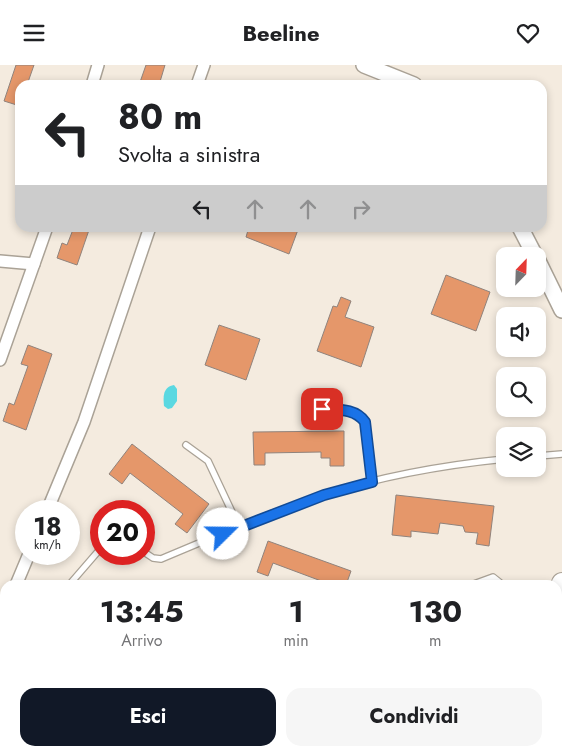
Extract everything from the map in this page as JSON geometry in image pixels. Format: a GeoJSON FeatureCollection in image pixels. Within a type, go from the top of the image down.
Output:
{"type":"FeatureCollection","features":[{"type":"Feature","properties":{"kind":"street"},"geometry":{"type":"LineString","coordinates":[[94,80],[98,65]]}},
{"type":"Feature","properties":{"kind":"street"},"geometry":{"type":"LineString","coordinates":[[200,80],[204,65]]}},
{"type":"Feature","properties":{"kind":"street"},"geometry":{"type":"LineString","coordinates":[[364,65],[402,80]]}},
{"type":"Feature","properties":{"kind":"street"},"geometry":{"type":"LineString","coordinates":[[0,360],[45,232]]}},
{"type":"Feature","properties":{"kind":"street"},"geometry":{"type":"LineString","coordinates":[[52,500],[84,422],[148,232]]}},
{"type":"Feature","properties":{"kind":"street"},"geometry":{"type":"LineString","coordinates":[[523,232],[530,247]]}},
{"type":"Feature","properties":{"kind":"street"},"geometry":{"type":"LineString","coordinates":[[0,261],[34,265]]}},
{"type":"Feature","properties":{"kind":"street"},"geometry":{"type":"LineString","coordinates":[[546,277],[562,310]]}},
{"type":"Feature","properties":{"kind":"street"},"geometry":{"type":"LineString","coordinates":[[18,580],[24,565]]}},
{"type":"Feature","properties":{"kind":"lane"},"geometry":{"type":"LineString","coordinates":[[307,408],[352,411],[360,416],[365,422],[372,482]]}},
{"type":"Feature","properties":{"kind":"lane"},"geometry":{"type":"LineString","coordinates":[[186,445],[208,461],[239,527]]}},
{"type":"Feature","properties":{"kind":"lane"},"geometry":{"type":"LineString","coordinates":[[546,455],[562,454]]}},
{"type":"Feature","properties":{"kind":"lane"},"geometry":{"type":"LineString","coordinates":[[155,558],[161,559],[324,495],[451,464],[496,460]]}},
{"type":"Feature","properties":{"kind":"lane"},"geometry":{"type":"LineString","coordinates":[[73,580],[90,561]]}},
{"type":"Feature","properties":{"kind":"lane"},"geometry":{"type":"LineString","coordinates":[[485,580],[493,577],[497,580]]}},
{"type":"Feature","properties":{"kind":"water"},"geometry":{"type":"Polygon","coordinates":[[[174,385],[177,389],[177,401],[172,408],[168,409],[164,406],[165,393],[170,386],[174,385]]]}},
{"type":"Feature","properties":{"kind":"building"},"geometry":{"type":"Polygon","coordinates":[[[16,65],[34,65],[29,80],[15,80],[15,104],[4,101],[16,65]]]}},
{"type":"Feature","properties":{"kind":"building"},"geometry":{"type":"Polygon","coordinates":[[[146,65],[165,65],[160,80],[141,80],[146,65]]]}},
{"type":"Feature","properties":{"kind":"building"},"geometry":{"type":"Polygon","coordinates":[[[72,232],[88,232],[77,265],[57,258],[62,243],[67,245],[72,232]]]}},
{"type":"Feature","properties":{"kind":"building"},"geometry":{"type":"Polygon","coordinates":[[[248,232],[297,232],[289,254],[246,237],[248,232]]]}},
{"type":"Feature","properties":{"kind":"building"},"geometry":{"type":"Polygon","coordinates":[[[446,275],[490,292],[476,331],[431,314],[446,275]]]}},
{"type":"Feature","properties":{"kind":"building"},"geometry":{"type":"Polygon","coordinates":[[[341,297],[351,301],[345,317],[374,327],[361,367],[317,351],[333,306],[337,307],[341,297]]]}},
{"type":"Feature","properties":{"kind":"building"},"geometry":{"type":"Polygon","coordinates":[[[219,325],[260,339],[246,380],[205,365],[219,325]]]}},
{"type":"Feature","properties":{"kind":"building"},"geometry":{"type":"Polygon","coordinates":[[[28,345],[52,354],[26,430],[3,421],[9,403],[14,405],[28,366],[21,364],[28,345]]]}},
{"type":"Feature","properties":{"kind":"building"},"geometry":{"type":"Polygon","coordinates":[[[344,431],[344,466],[330,466],[330,458],[321,458],[321,452],[265,453],[265,465],[254,465],[253,432],[344,431]]]}},
{"type":"Feature","properties":{"kind":"building"},"geometry":{"type":"Polygon","coordinates":[[[132,444],[209,504],[187,533],[175,524],[183,514],[130,473],[122,484],[109,474],[132,444]]]}},
{"type":"Feature","properties":{"kind":"building"},"geometry":{"type":"Polygon","coordinates":[[[396,495],[494,506],[489,546],[476,544],[478,533],[465,532],[463,526],[440,523],[438,534],[411,531],[411,537],[392,535],[396,495]]]}},
{"type":"Feature","properties":{"kind":"building"},"geometry":{"type":"Polygon","coordinates":[[[268,541],[351,571],[348,580],[319,580],[273,563],[268,576],[257,572],[268,541]]]}},
{"type":"Feature","properties":{"kind":"route"},"geometry":{"type":"LineString","coordinates":[[223,534],[324,495],[372,482],[365,422],[352,411],[322,409]]}}]}
